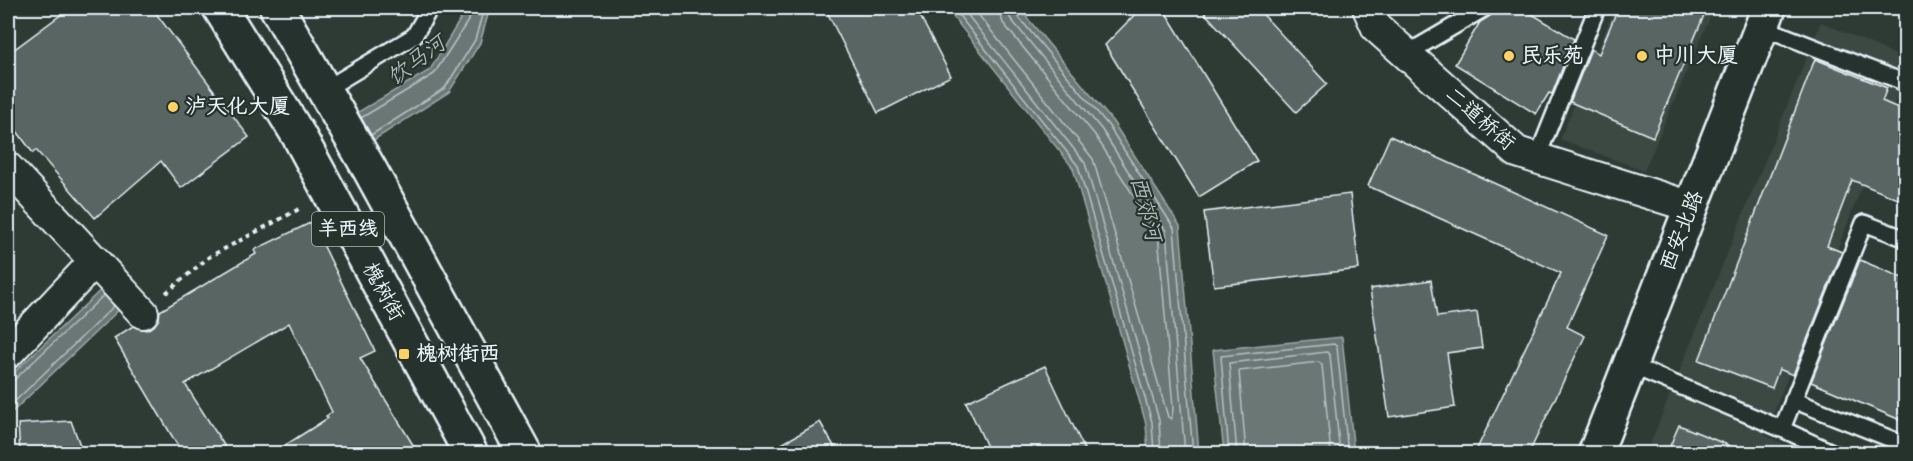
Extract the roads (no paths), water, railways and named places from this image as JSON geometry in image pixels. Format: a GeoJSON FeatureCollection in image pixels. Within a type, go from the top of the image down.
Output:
{"type":"FeatureCollection","features":[{"type":"Feature","properties":{"kind":"main road","name":"槐树街"},"geometry":{"type":"LineString","coordinates":[[220,8],[299,136],[328,194],[471,453]]}},
{"type":"Feature","properties":{"kind":"main road","name":"羊西线"},"geometry":{"type":"LineString","coordinates":[[277,8],[525,453]]}},
{"type":"Feature","properties":{"kind":"main road","name":"西安北路"},"geometry":{"type":"LineString","coordinates":[[1595,453],[1765,17]]}},
{"type":"Feature","properties":{"kind":"street","name":"二道桥街"},"geometry":{"type":"LineString","coordinates":[[1368,8],[1377,28],[1517,152],[1692,207]]}},
{"type":"Feature","properties":{"kind":"street"},"geometry":{"type":"LineString","coordinates":[[8,168],[143,313]]}},
{"type":"Feature","properties":{"kind":"street"},"geometry":{"type":"LineString","coordinates":[[8,353],[95,261]]}},
{"type":"Feature","properties":{"kind":"lane"},"geometry":{"type":"LineString","coordinates":[[324,90],[414,36],[430,8]]}},
{"type":"Feature","properties":{"kind":"lane"},"geometry":{"type":"LineString","coordinates":[[1406,54],[1485,8]]}},
{"type":"Feature","properties":{"kind":"lane"},"geometry":{"type":"LineString","coordinates":[[1537,158],[1597,8]]}},
{"type":"Feature","properties":{"kind":"lane"},"geometry":{"type":"LineString","coordinates":[[1765,17],[1905,83]]}},
{"type":"Feature","properties":{"kind":"lane"},"geometry":{"type":"LineString","coordinates":[[1782,429],[1864,223],[1905,239]]}},
{"type":"Feature","properties":{"kind":"lane"},"geometry":{"type":"LineString","coordinates":[[1630,365],[1836,453]]}},
{"type":"Feature","properties":{"kind":"lane"},"geometry":{"type":"LineString","coordinates":[[1793,400],[1905,445]]}},
{"type":"Feature","properties":{"kind":"water"},"geometry":{"type":"Polygon","coordinates":[[[467,8],[490,8],[480,43],[449,92],[366,145],[348,118],[430,70],[467,8]]]}},
{"type":"Feature","properties":{"kind":"water","name":"西郊河"},"geometry":{"type":"Polygon","coordinates":[[[946,8],[1019,8],[1113,122],[1180,226],[1199,453],[1148,453],[1146,424],[1073,168],[946,8]]]}},
{"type":"Feature","properties":{"kind":"water"},"geometry":{"type":"Polygon","coordinates":[[[108,283],[125,304],[8,416],[8,378],[108,283]]]}},
{"type":"Feature","properties":{"kind":"water"},"geometry":{"type":"Polygon","coordinates":[[[1342,337],[1354,453],[1224,453],[1213,350],[1342,337]]]}},
{"type":"Feature","properties":{"kind":"place","name":"民乐苑"},"geometry":{"type":"Point","coordinates":[1509,56]}},
{"type":"Feature","properties":{"kind":"place","name":"中川大厦"},"geometry":{"type":"Point","coordinates":[1642,56]}},
{"type":"Feature","properties":{"kind":"place","name":"泸天化大厦"},"geometry":{"type":"Point","coordinates":[173,107]}},
{"type":"Feature","properties":{"kind":"place","name":"槐树街西"},"geometry":{"type":"Point","coordinates":[404,354]}},
{"type":"Feature","properties":{"kind":"water label","name":"饮马河"},"geometry":{"type":"Point","coordinates":[417,61]}}]}
